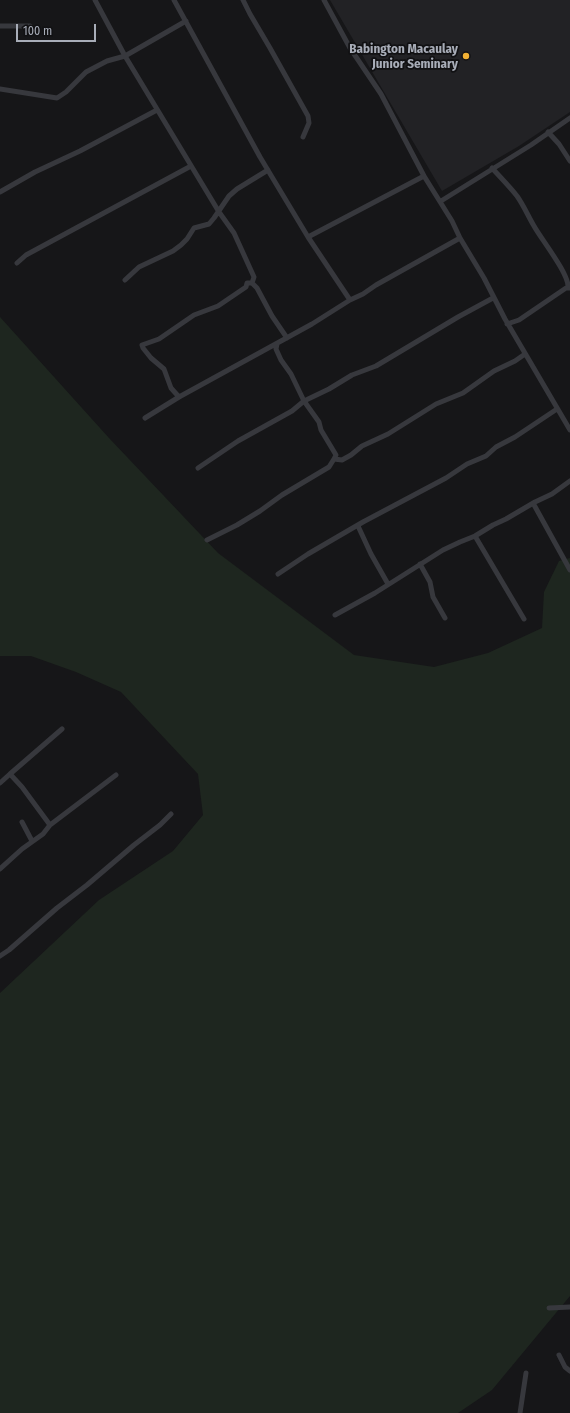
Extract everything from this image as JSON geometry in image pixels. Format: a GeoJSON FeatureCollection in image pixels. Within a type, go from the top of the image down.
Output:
{"type":"FeatureCollection","features":[{"type":"Feature","properties":{"kind":"street"},"geometry":{"type":"LineString","coordinates":[[95,0],[125,56],[157,110],[219,212],[234,233],[254,277],[252,283]]}},
{"type":"Feature","properties":{"kind":"street"},"geometry":{"type":"LineString","coordinates":[[174,0],[223,92],[268,170],[308,238],[350,300]]}},
{"type":"Feature","properties":{"kind":"street"},"geometry":{"type":"LineString","coordinates":[[243,0],[308,116],[309,123],[302,137]]}},
{"type":"Feature","properties":{"kind":"street"},"geometry":{"type":"LineString","coordinates":[[324,0],[350,48],[381,94],[424,176],[441,201],[460,238],[484,278],[507,324],[570,430]]}},
{"type":"Feature","properties":{"kind":"street"},"geometry":{"type":"LineString","coordinates":[[0,89],[57,98],[66,92],[86,72],[107,61],[125,56],[186,21]]}},
{"type":"Feature","properties":{"kind":"street"},"geometry":{"type":"LineString","coordinates":[[0,26],[30,26]]}},
{"type":"Feature","properties":{"kind":"street"},"geometry":{"type":"LineString","coordinates":[[0,192],[35,172],[80,151],[157,110]]}},
{"type":"Feature","properties":{"kind":"street"},"geometry":{"type":"LineString","coordinates":[[441,201],[531,145],[570,118]]}},
{"type":"Feature","properties":{"kind":"street"},"geometry":{"type":"LineString","coordinates":[[548,132],[559,144],[570,161]]}},
{"type":"Feature","properties":{"kind":"street"},"geometry":{"type":"LineString","coordinates":[[18,263],[26,255],[191,166]]}},
{"type":"Feature","properties":{"kind":"street"},"geometry":{"type":"LineString","coordinates":[[492,168],[524,206],[534,226],[565,272],[569,281],[569,288],[519,320],[507,324]]}},
{"type":"Feature","properties":{"kind":"street"},"geometry":{"type":"LineString","coordinates":[[126,280],[139,267],[173,251],[187,239],[194,228],[209,224],[219,212],[223,204],[237,189],[268,170]]}},
{"type":"Feature","properties":{"kind":"street"},"geometry":{"type":"LineString","coordinates":[[308,238],[424,176]]}},
{"type":"Feature","properties":{"kind":"street"},"geometry":{"type":"LineString","coordinates":[[145,418],[179,396],[277,344],[350,300],[460,238]]}},
{"type":"Feature","properties":{"kind":"street"},"geometry":{"type":"LineString","coordinates":[[179,396],[171,388],[164,369],[151,358],[142,345],[159,338],[194,315],[218,306],[246,287],[247,283],[252,283]]}},
{"type":"Feature","properties":{"kind":"street"},"geometry":{"type":"LineString","coordinates":[[252,283],[257,288],[272,316],[287,338]]}},
{"type":"Feature","properties":{"kind":"street"},"geometry":{"type":"LineString","coordinates":[[198,468],[238,441],[292,411],[304,401],[329,390],[352,375],[376,366],[493,298]]}},
{"type":"Feature","properties":{"kind":"street"},"geometry":{"type":"LineString","coordinates":[[207,540],[237,525],[282,495],[329,467],[336,455],[318,422],[304,401],[291,374],[278,354],[276,349],[277,344]]}},
{"type":"Feature","properties":{"kind":"street"},"geometry":{"type":"LineString","coordinates":[[334,459],[342,460],[352,455],[362,446],[388,434],[436,404],[463,393],[488,375],[525,354]]}},
{"type":"Feature","properties":{"kind":"street"},"geometry":{"type":"LineString","coordinates":[[278,574],[308,554],[363,522],[446,478],[467,464],[486,456],[496,447],[557,409]]}},
{"type":"Feature","properties":{"kind":"street"},"geometry":{"type":"LineString","coordinates":[[335,615],[375,593],[420,564],[552,494],[570,481]]}},
{"type":"Feature","properties":{"kind":"street"},"geometry":{"type":"LineString","coordinates":[[533,503],[570,570]]}},
{"type":"Feature","properties":{"kind":"street"},"geometry":{"type":"LineString","coordinates":[[358,526],[371,554],[388,584]]}},
{"type":"Feature","properties":{"kind":"street"},"geometry":{"type":"LineString","coordinates":[[475,536],[524,619]]}},
{"type":"Feature","properties":{"kind":"street"},"geometry":{"type":"LineString","coordinates":[[420,564],[430,582],[434,597],[445,618]]}},
{"type":"Feature","properties":{"kind":"street"},"geometry":{"type":"LineString","coordinates":[[0,783],[62,729]]}},
{"type":"Feature","properties":{"kind":"street"},"geometry":{"type":"LineString","coordinates":[[10,774],[22,787],[50,825]]}},
{"type":"Feature","properties":{"kind":"street"},"geometry":{"type":"LineString","coordinates":[[0,869],[32,841],[43,834],[50,825],[116,775]]}},
{"type":"Feature","properties":{"kind":"street"},"geometry":{"type":"LineString","coordinates":[[0,956],[9,950],[56,908],[160,825],[171,814]]}},
{"type":"Feature","properties":{"kind":"street"},"geometry":{"type":"LineString","coordinates":[[22,822],[32,841]]}},
{"type":"Feature","properties":{"kind":"street"},"geometry":{"type":"LineString","coordinates":[[549,1308],[570,1307]]}},
{"type":"Feature","properties":{"kind":"street"},"geometry":{"type":"LineString","coordinates":[[559,1355],[565,1366],[570,1370]]}},
{"type":"Feature","properties":{"kind":"street"},"geometry":{"type":"LineString","coordinates":[[520,1413],[526,1373]]}},
{"type":"Feature","properties":{"kind":"shaded area","name":"Babington Macaulay Junior Seminary"},"geometry":{"type":"Polygon","coordinates":[[[330,0],[570,0],[570,112],[519,146],[442,191],[330,0]]]}},
{"type":"Feature","properties":{"kind":"shaded area"},"geometry":{"type":"Polygon","coordinates":[[[0,317],[109,438],[218,553],[354,655],[434,667],[488,653],[542,628],[544,592],[559,561],[570,558],[570,1296],[492,1390],[458,1413],[0,1413],[0,993],[99,900],[173,851],[203,815],[198,774],[121,692],[76,672],[31,656],[0,656],[0,317]]]}},
{"type":"Feature","properties":{"kind":"place","name":"Babington Macaulay Junior Seminary"},"geometry":{"type":"Point","coordinates":[466,56]}}]}
